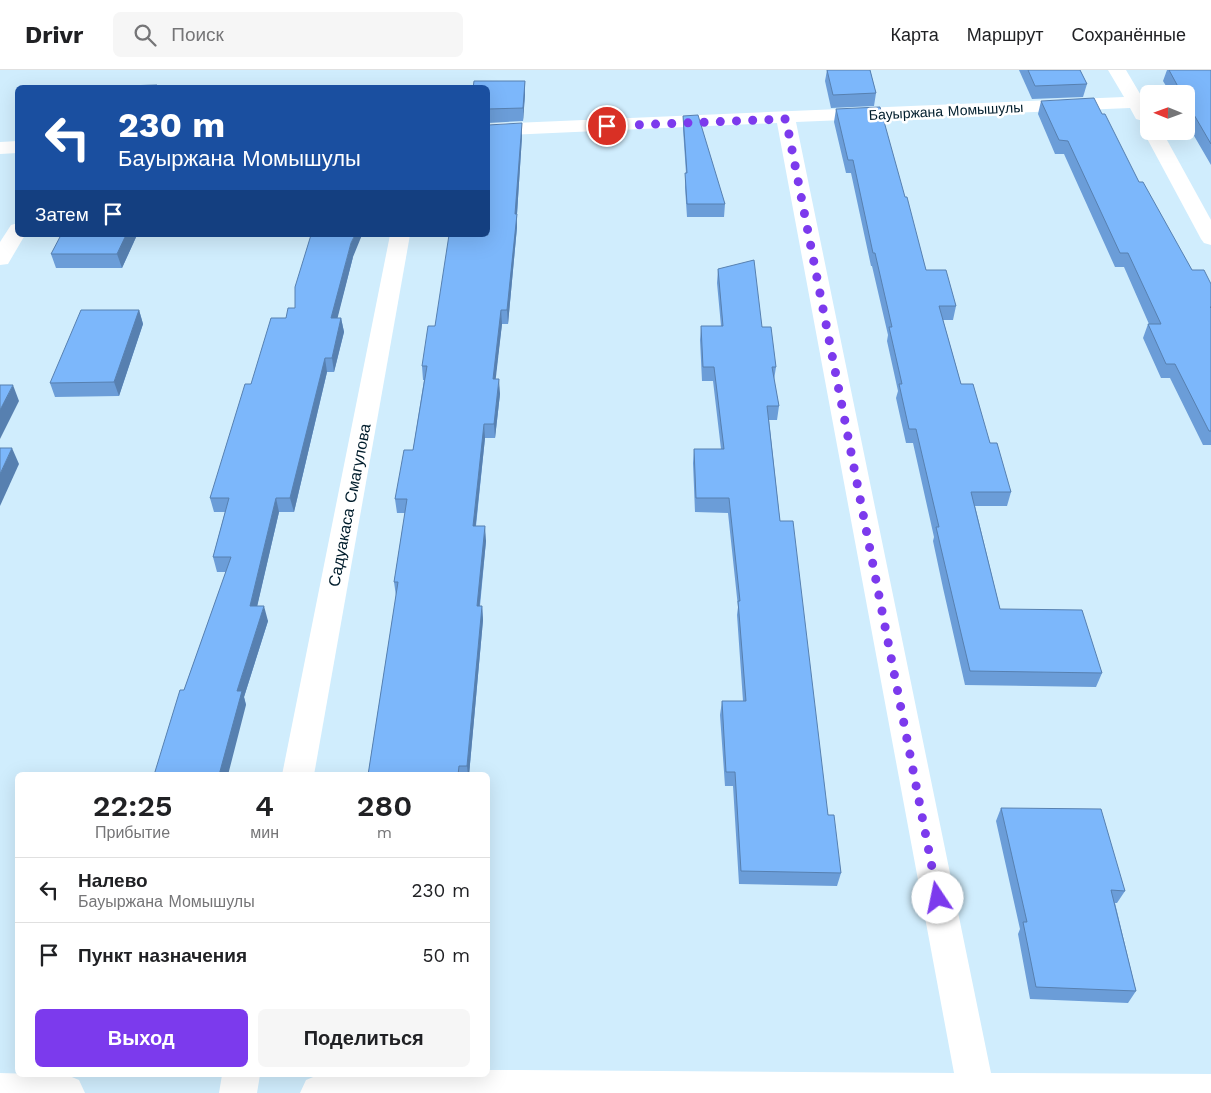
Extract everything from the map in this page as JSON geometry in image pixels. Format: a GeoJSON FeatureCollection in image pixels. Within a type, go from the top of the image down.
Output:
{"type":"FeatureCollection","features":[{"type":"Feature","properties":{"kind":"street"},"geometry":{"type":"LineString","coordinates":[[1117,70],[1140,109]]}},
{"type":"Feature","properties":{"kind":"street","name":"Бауыржана Момышулы"},"geometry":{"type":"LineString","coordinates":[[490,130],[786,119],[1136,102]]}},
{"type":"Feature","properties":{"kind":"street"},"geometry":{"type":"LineString","coordinates":[[786,119],[976,1093]]}},
{"type":"Feature","properties":{"kind":"street"},"geometry":{"type":"LineString","coordinates":[[1157,140],[1211,239]]}},
{"type":"Feature","properties":{"kind":"street"},"geometry":{"type":"LineString","coordinates":[[0,148],[15,148]]}},
{"type":"Feature","properties":{"kind":"street"},"geometry":{"type":"LineString","coordinates":[[0,258],[15,234]]}},
{"type":"Feature","properties":{"kind":"street","name":"Садуакаса Смагулова"},"geometry":{"type":"LineString","coordinates":[[299,772],[400,237]]}},
{"type":"Feature","properties":{"kind":"street"},"geometry":{"type":"LineString","coordinates":[[238,1093],[241,1077]]}},
{"type":"Feature","properties":{"kind":"street"},"geometry":{"type":"LineString","coordinates":[[320,1093],[520,1088],[976,1093],[1211,1093]]}},
{"type":"Feature","properties":{"kind":"street"},"geometry":{"type":"LineString","coordinates":[[0,1092],[66,1093]]}},
{"type":"Feature","properties":{"kind":"building"},"geometry":{"type":"Polygon","coordinates":[[[827,70],[870,70],[876,93],[833,95],[827,70]]]}},
{"type":"Feature","properties":{"kind":"building"},"geometry":{"type":"Polygon","coordinates":[[[1028,70],[1080,70],[1087,84],[1035,86],[1028,70]]]}},
{"type":"Feature","properties":{"kind":"building"},"geometry":{"type":"Polygon","coordinates":[[[1169,70],[1211,70],[1211,144],[1195,116],[1195,85],[1177,85],[1169,70]]]}},
{"type":"Feature","properties":{"kind":"building"},"geometry":{"type":"Polygon","coordinates":[[[474,81],[525,81],[523,108],[490,109],[490,85],[473,85],[474,81]]]}},
{"type":"Feature","properties":{"kind":"building"},"geometry":{"type":"Polygon","coordinates":[[[1094,98],[1102,114],[1105,114],[1139,182],[1143,182],[1192,270],[1204,270],[1211,284],[1211,431],[1209,431],[1175,364],[1166,364],[1148,324],[1161,324],[1128,253],[1120,253],[1068,141],[1059,140],[1041,101],[1094,98]]]}},
{"type":"Feature","properties":{"kind":"building"},"geometry":{"type":"Polygon","coordinates":[[[880,107],[905,197],[907,197],[926,270],[946,270],[956,306],[939,306],[961,384],[973,384],[990,443],[997,443],[1011,492],[971,492],[1000,609],[1082,610],[1102,673],[970,671],[936,527],[939,527],[916,429],[909,429],[899,384],[902,384],[889,327],[892,327],[875,253],[873,253],[853,160],[848,160],[836,109],[880,107]]]}},
{"type":"Feature","properties":{"kind":"building"},"geometry":{"type":"Polygon","coordinates":[[[698,115],[725,204],[687,204],[683,116],[698,115]]]}},
{"type":"Feature","properties":{"kind":"building"},"geometry":{"type":"Polygon","coordinates":[[[522,123],[515,214],[517,214],[507,310],[501,310],[493,379],[499,379],[494,424],[484,424],[473,526],[485,526],[477,606],[482,606],[467,766],[459,766],[458,772],[368,772],[398,582],[394,582],[407,499],[395,499],[404,450],[413,450],[427,366],[422,366],[428,326],[435,326],[449,237],[490,237],[490,125],[522,123]]]}},
{"type":"Feature","properties":{"kind":"building"},"geometry":{"type":"Polygon","coordinates":[[[60,237],[125,237],[117,254],[51,254],[60,237]]]}},
{"type":"Feature","properties":{"kind":"building"},"geometry":{"type":"Polygon","coordinates":[[[310,237],[354,237],[331,318],[341,318],[332,358],[325,358],[290,498],[276,498],[250,606],[264,606],[237,691],[242,691],[220,772],[155,772],[180,690],[184,690],[231,557],[213,557],[229,498],[210,498],[245,384],[251,384],[271,318],[286,318],[288,308],[295,308],[295,287],[310,237]]]}},
{"type":"Feature","properties":{"kind":"building"},"geometry":{"type":"Polygon","coordinates":[[[754,260],[762,327],[771,327],[776,367],[772,367],[779,406],[767,406],[780,521],[793,521],[828,815],[834,815],[841,873],[741,871],[735,772],[726,772],[722,701],[746,701],[738,601],[740,601],[729,498],[696,498],[694,449],[724,449],[714,367],[703,367],[701,326],[723,326],[718,269],[754,260]]]}},
{"type":"Feature","properties":{"kind":"building"},"geometry":{"type":"Polygon","coordinates":[[[81,310],[139,310],[114,382],[50,383],[81,310]]]}},
{"type":"Feature","properties":{"kind":"building"},"geometry":{"type":"Polygon","coordinates":[[[0,385],[13,385],[0,410],[0,385]]]}},
{"type":"Feature","properties":{"kind":"building"},"geometry":{"type":"Polygon","coordinates":[[[0,448],[12,448],[0,474],[0,448]]]}},
{"type":"Feature","properties":{"kind":"building"},"geometry":{"type":"Polygon","coordinates":[[[1001,808],[1101,809],[1125,891],[1111,890],[1136,991],[1036,987],[1023,922],[1027,922],[1001,808]]]}},
{"type":"Feature","properties":{"kind":"route"},"geometry":{"type":"LineString","coordinates":[[607,126],[786,119],[938,898]]}}]}
